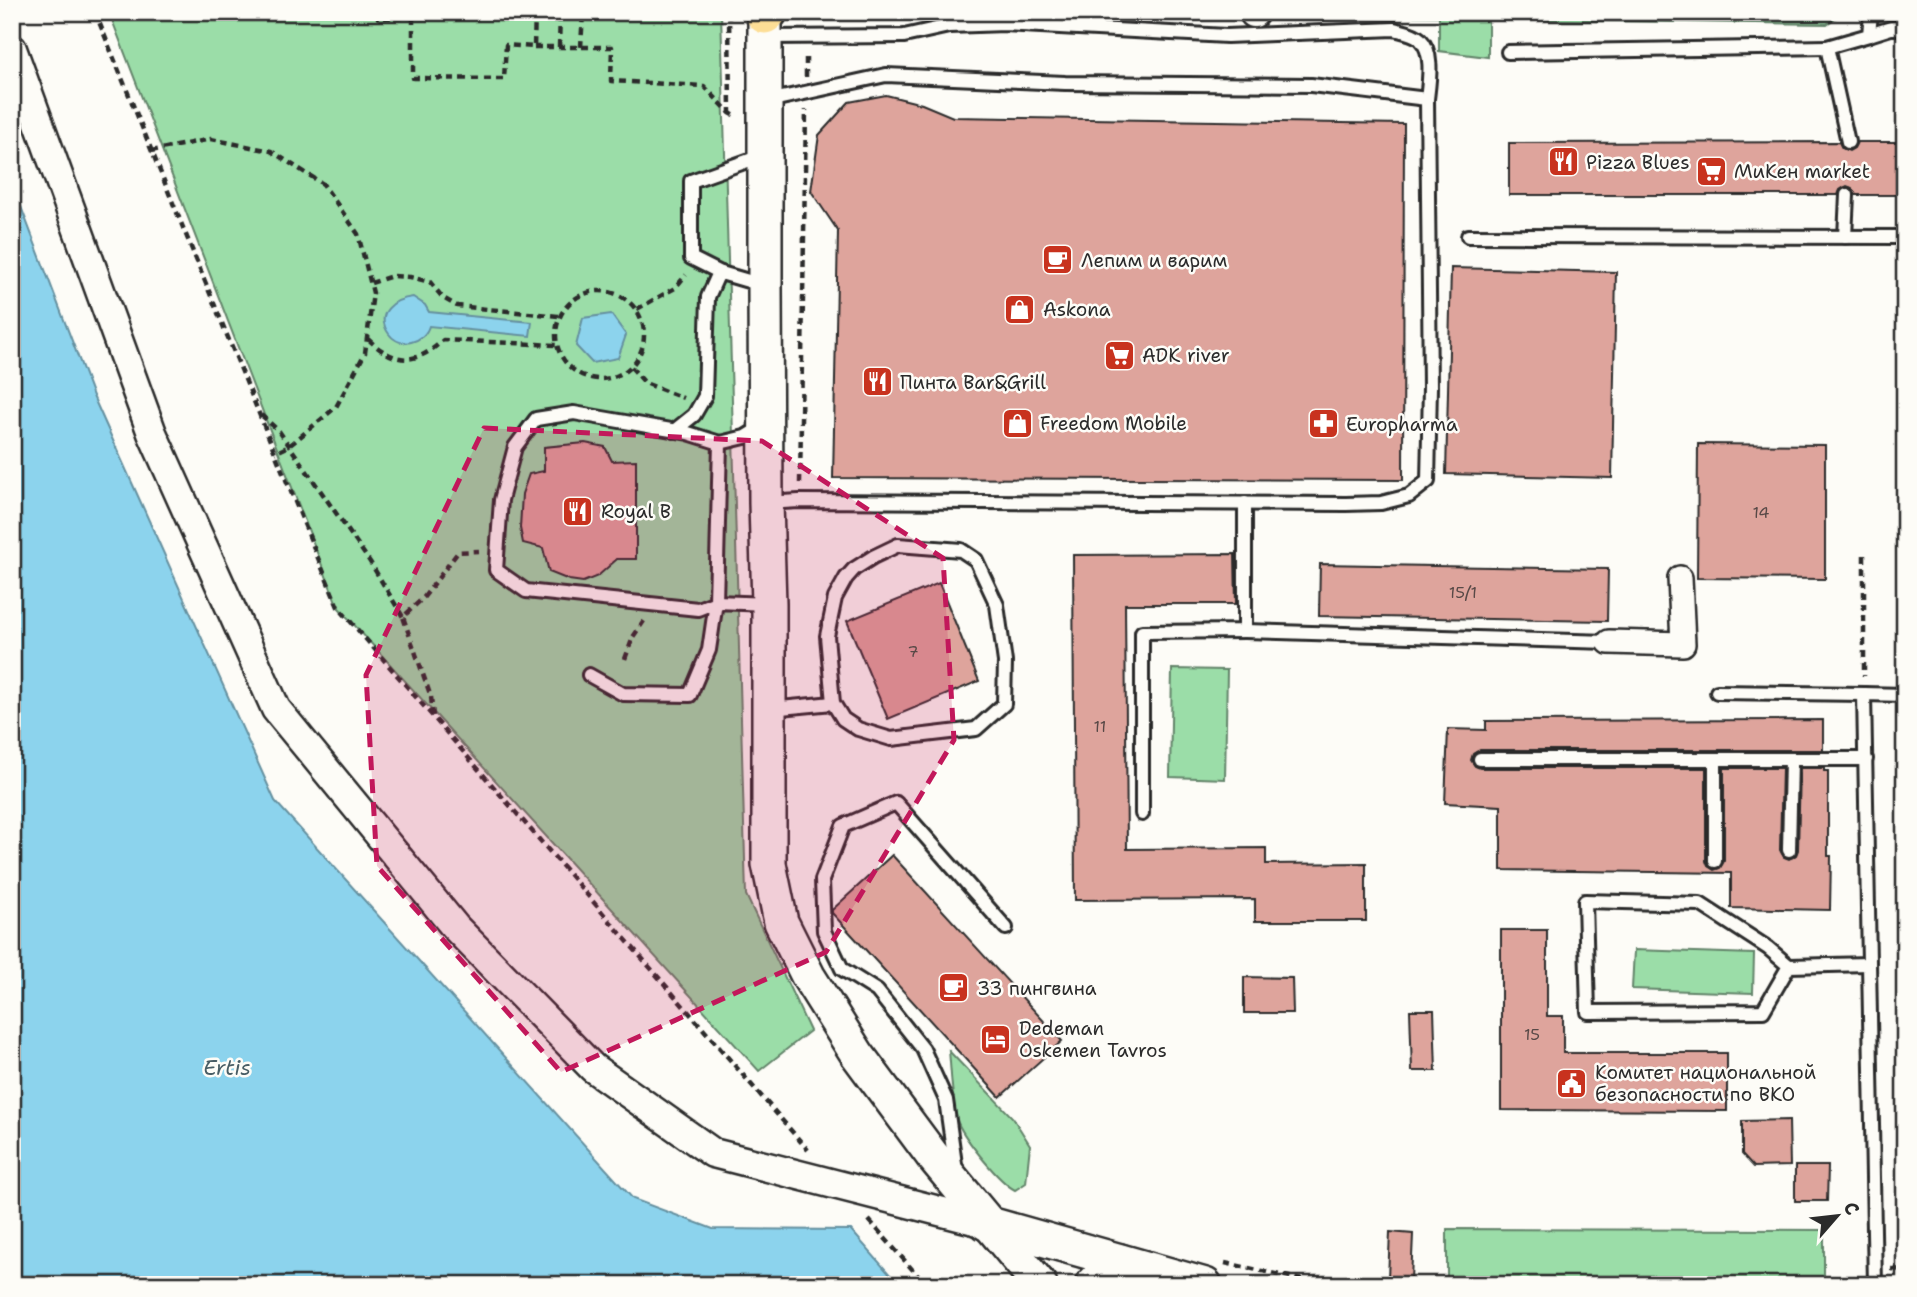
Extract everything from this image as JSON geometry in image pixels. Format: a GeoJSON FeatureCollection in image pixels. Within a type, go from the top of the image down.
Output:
{"type":"FeatureCollection","features":[{"type":"Feature","properties":{"kind":"main road"},"geometry":{"type":"LineString","coordinates":[[766,19],[764,155],[769,864],[781,922],[808,976],[857,1054],[958,1189],[1040,1285]]}},
{"type":"Feature","properties":{"kind":"main road"},"geometry":{"type":"LineString","coordinates":[[986,1223],[1205,1285]]}},
{"type":"Feature","properties":{"kind":"main road"},"geometry":{"type":"LineString","coordinates":[[1092,1285],[1100,1275],[1121,1261]]}},
{"type":"Feature","properties":{"kind":"street"},"geometry":{"type":"LineString","coordinates":[[12,49],[152,433],[276,709],[455,927],[593,1068],[713,1153],[986,1223]]}},
{"type":"Feature","properties":{"kind":"street"},"geometry":{"type":"LineString","coordinates":[[1609,642],[1684,644],[1680,578]]}},
{"type":"Feature","properties":{"kind":"lane"},"geometry":{"type":"LineString","coordinates":[[1869,35],[1871,12]]}},
{"type":"Feature","properties":{"kind":"lane"},"geometry":{"type":"LineString","coordinates":[[766,19],[904,36],[949,26],[1005,24],[1227,36],[1394,29],[1418,37],[1426,47],[1429,75],[1430,387],[1428,481],[1409,496],[1381,503],[766,503]]}},
{"type":"Feature","properties":{"kind":"lane"},"geometry":{"type":"LineString","coordinates":[[1508,52],[1827,47],[1891,28],[1905,28]]}},
{"type":"Feature","properties":{"kind":"lane"},"geometry":{"type":"LineString","coordinates":[[1827,47],[1847,142]]}},
{"type":"Feature","properties":{"kind":"lane"},"geometry":{"type":"LineString","coordinates":[[764,110],[886,75],[1065,83],[1311,85],[1427,99]]}},
{"type":"Feature","properties":{"kind":"lane"},"geometry":{"type":"LineString","coordinates":[[764,155],[691,181],[691,258],[721,273],[765,286]]}},
{"type":"Feature","properties":{"kind":"lane"},"geometry":{"type":"LineString","coordinates":[[1846,237],[1847,195]]}},
{"type":"Feature","properties":{"kind":"lane"},"geometry":{"type":"LineString","coordinates":[[1468,236],[1905,237]]}},
{"type":"Feature","properties":{"kind":"lane"},"geometry":{"type":"LineString","coordinates":[[674,431],[694,415],[705,396],[708,296],[721,273]]}},
{"type":"Feature","properties":{"kind":"lane"},"geometry":{"type":"LineString","coordinates":[[766,423],[745,437],[720,443],[674,431],[574,413],[536,419],[515,447],[501,500],[496,570],[526,591],[698,609],[716,602],[769,604]]}},
{"type":"Feature","properties":{"kind":"lane"},"geometry":{"type":"LineString","coordinates":[[589,675],[623,694],[690,695],[709,650],[716,602],[720,443]]}},
{"type":"Feature","properties":{"kind":"lane"},"geometry":{"type":"LineString","coordinates":[[1245,503],[1245,631]]}},
{"type":"Feature","properties":{"kind":"lane"},"geometry":{"type":"LineString","coordinates":[[898,545],[961,550],[976,560],[996,605],[1005,662],[1004,705],[976,729],[891,739],[858,729],[843,719],[832,703],[827,636],[835,598],[846,578],[873,556],[898,545]]}},
{"type":"Feature","properties":{"kind":"lane"},"geometry":{"type":"LineString","coordinates":[[1142,814],[1142,632],[1245,631],[1609,642]]}},
{"type":"Feature","properties":{"kind":"lane"},"geometry":{"type":"LineString","coordinates":[[1717,692],[1905,695]]}},
{"type":"Feature","properties":{"kind":"lane"},"geometry":{"type":"LineString","coordinates":[[1864,694],[1875,1285]]}},
{"type":"Feature","properties":{"kind":"lane"},"geometry":{"type":"LineString","coordinates":[[769,709],[832,703]]}},
{"type":"Feature","properties":{"kind":"lane"},"geometry":{"type":"LineString","coordinates":[[1480,759],[1866,759]]}},
{"type":"Feature","properties":{"kind":"lane"},"geometry":{"type":"LineString","coordinates":[[1715,760],[1715,861]]}},
{"type":"Feature","properties":{"kind":"lane"},"geometry":{"type":"LineString","coordinates":[[1790,849],[1791,760]]}},
{"type":"Feature","properties":{"kind":"lane"},"geometry":{"type":"LineString","coordinates":[[958,1189],[946,1100],[923,1049],[877,991],[842,970],[824,931],[822,880],[843,826],[896,803],[1006,928]]}},
{"type":"Feature","properties":{"kind":"lane"},"geometry":{"type":"LineString","coordinates":[[1789,966],[1763,1010],[1588,1012],[1585,901],[1700,904],[1768,948],[1789,966],[1869,964]]}},
{"type":"Feature","properties":{"kind":"path"},"geometry":{"type":"LineString","coordinates":[[377,12],[377,18],[445,17],[445,12]]}},
{"type":"Feature","properties":{"kind":"path"},"geometry":{"type":"LineString","coordinates":[[534,47],[535,12]]}},
{"type":"Feature","properties":{"kind":"path"},"geometry":{"type":"LineString","coordinates":[[559,47],[560,12]]}},
{"type":"Feature","properties":{"kind":"path"},"geometry":{"type":"LineString","coordinates":[[581,47],[583,12]]}},
{"type":"Feature","properties":{"kind":"path"},"geometry":{"type":"LineString","coordinates":[[729,12],[730,113]]}},
{"type":"Feature","properties":{"kind":"path"},"geometry":{"type":"LineString","coordinates":[[97,13],[338,607],[926,1285]]}},
{"type":"Feature","properties":{"kind":"path"},"geometry":{"type":"LineString","coordinates":[[413,17],[413,78],[504,79],[506,45],[612,47],[611,81],[704,86],[734,116],[764,110],[806,119]]}},
{"type":"Feature","properties":{"kind":"path"},"geometry":{"type":"LineString","coordinates":[[151,150],[211,139],[271,151],[323,184],[358,234],[373,293],[365,353],[336,407],[289,446],[275,453]]}},
{"type":"Feature","properties":{"kind":"path"},"geometry":{"type":"LineString","coordinates":[[637,309],[675,288],[691,269]]}},
{"type":"Feature","properties":{"kind":"path"},"geometry":{"type":"LineString","coordinates":[[371,283],[392,276],[410,277],[430,282],[443,298],[457,306],[559,316]]}},
{"type":"Feature","properties":{"kind":"path"},"geometry":{"type":"LineString","coordinates":[[596,290],[619,294],[637,309],[646,331],[641,354],[626,372],[604,380],[581,376],[563,361],[557,345],[555,339],[559,316],[574,298],[596,290]]}},
{"type":"Feature","properties":{"kind":"path"},"geometry":{"type":"LineString","coordinates":[[368,338],[391,357],[408,359],[426,355],[443,340],[557,345]]}},
{"type":"Feature","properties":{"kind":"path"},"geometry":{"type":"LineString","coordinates":[[631,367],[645,383],[700,405]]}},
{"type":"Feature","properties":{"kind":"path"},"geometry":{"type":"LineString","coordinates":[[258,413],[279,431],[370,562],[402,617],[432,697],[433,719]]}},
{"type":"Feature","properties":{"kind":"path"},"geometry":{"type":"LineString","coordinates":[[402,617],[424,597],[458,552],[497,550]]}},
{"type":"Feature","properties":{"kind":"path"},"geometry":{"type":"LineString","coordinates":[[1864,555],[1864,694]]}},
{"type":"Feature","properties":{"kind":"path"},"geometry":{"type":"LineString","coordinates":[[625,659],[633,637],[652,604]]}},
{"type":"Feature","properties":{"kind":"highlighted area"},"geometry":{"type":"Polygon","coordinates":[[[484,428],[762,441],[943,558],[954,740],[826,952],[561,1072],[377,866],[366,675],[484,428]]]}},
{"type":"Feature","properties":{"kind":"green space"},"geometry":{"type":"Polygon","coordinates":[[[109,12],[721,12],[746,895],[810,1031],[759,1071],[338,607],[109,12]]]}},
{"type":"Feature","properties":{"kind":"green space"},"geometry":{"type":"Polygon","coordinates":[[[1238,12],[1843,12],[1827,24],[1488,19],[1488,57],[1439,51],[1439,16],[1238,12]]]}},
{"type":"Feature","properties":{"kind":"green space"},"geometry":{"type":"Polygon","coordinates":[[[1172,669],[1227,670],[1225,779],[1170,777],[1172,669]]]}},
{"type":"Feature","properties":{"kind":"green space"},"geometry":{"type":"Polygon","coordinates":[[[1634,950],[1754,954],[1753,993],[1632,989],[1634,950]]]}},
{"type":"Feature","properties":{"kind":"green space"},"geometry":{"type":"Polygon","coordinates":[[[949,1051],[1013,1118],[1030,1145],[1026,1183],[1015,1190],[983,1160],[958,1123],[949,1051]]]}},
{"type":"Feature","properties":{"kind":"green space"},"geometry":{"type":"Polygon","coordinates":[[[1447,1229],[1824,1230],[1824,1285],[1447,1285],[1447,1229]]]}},
{"type":"Feature","properties":{"kind":"water","name":"Ertis"},"geometry":{"type":"Polygon","coordinates":[[[12,183],[93,396],[275,801],[633,1199],[713,1229],[851,1230],[899,1285],[12,1285],[12,183]]]}},
{"type":"Feature","properties":{"kind":"water"},"geometry":{"type":"Polygon","coordinates":[[[413,297],[425,305],[429,312],[532,322],[530,336],[429,326],[417,340],[405,343],[399,341],[389,334],[385,326],[385,314],[393,304],[413,297]]]}},
{"type":"Feature","properties":{"kind":"water"},"geometry":{"type":"Polygon","coordinates":[[[611,314],[626,335],[618,358],[592,363],[576,346],[583,318],[611,314]]]}},
{"type":"Feature","properties":{"kind":"building","name":"ADK river"},"geometry":{"type":"Polygon","coordinates":[[[886,95],[922,104],[953,117],[1404,124],[1403,480],[833,478],[838,231],[811,191],[819,135],[849,102],[886,95]]]}},
{"type":"Feature","properties":{"kind":"building"},"geometry":{"type":"Polygon","coordinates":[[[1839,142],[1842,148],[1849,151],[1857,142],[1905,142],[1905,195],[1856,195],[1852,188],[1847,186],[1840,190],[1838,195],[1509,195],[1509,143],[1839,142]]]}},
{"type":"Feature","properties":{"kind":"building"},"geometry":{"type":"Polygon","coordinates":[[[1451,268],[1616,272],[1612,478],[1446,474],[1451,268]]]}},
{"type":"Feature","properties":{"kind":"building","name":"Royal B"},"geometry":{"type":"Polygon","coordinates":[[[585,443],[605,447],[612,461],[636,460],[636,559],[617,559],[598,576],[583,582],[549,572],[543,548],[523,543],[520,528],[522,494],[529,474],[544,471],[544,447],[585,443]]]}},
{"type":"Feature","properties":{"kind":"building"},"geometry":{"type":"Polygon","coordinates":[[[1698,444],[1825,445],[1825,579],[1697,578],[1698,444]]]}},
{"type":"Feature","properties":{"kind":"building"},"geometry":{"type":"Polygon","coordinates":[[[1235,554],[1236,604],[1125,604],[1127,849],[1266,848],[1266,864],[1366,863],[1366,921],[1255,921],[1255,899],[1075,900],[1073,555],[1235,554]]]}},
{"type":"Feature","properties":{"kind":"building"},"geometry":{"type":"Polygon","coordinates":[[[1320,564],[1608,569],[1607,621],[1319,616],[1320,564]]]}},
{"type":"Feature","properties":{"kind":"building"},"geometry":{"type":"Polygon","coordinates":[[[939,583],[979,681],[888,719],[847,621],[939,583]]]}},
{"type":"Feature","properties":{"kind":"building"},"geometry":{"type":"Polygon","coordinates":[[[1823,720],[1823,750],[1480,750],[1473,754],[1471,760],[1480,768],[1706,768],[1706,861],[1714,870],[1720,868],[1724,861],[1724,768],[1782,768],[1780,850],[1784,857],[1789,859],[1796,855],[1798,850],[1800,768],[1824,768],[1824,771],[1828,771],[1830,910],[1731,908],[1731,873],[1501,870],[1501,806],[1445,803],[1448,729],[1486,730],[1486,721],[1823,720]]]}},
{"type":"Feature","properties":{"kind":"building"},"geometry":{"type":"Polygon","coordinates":[[[892,855],[1062,1041],[1000,1097],[832,913],[832,910],[892,855]]]}},
{"type":"Feature","properties":{"kind":"building"},"geometry":{"type":"Polygon","coordinates":[[[1501,930],[1547,930],[1547,1016],[1563,1016],[1563,1053],[1727,1053],[1727,1111],[1501,1110],[1501,930]]]}},
{"type":"Feature","properties":{"kind":"building"},"geometry":{"type":"Polygon","coordinates":[[[1244,977],[1292,978],[1293,1013],[1244,1013],[1244,977]]]}},
{"type":"Feature","properties":{"kind":"building"},"geometry":{"type":"Polygon","coordinates":[[[1410,1010],[1434,1010],[1436,1071],[1412,1071],[1410,1010]]]}},
{"type":"Feature","properties":{"kind":"building"},"geometry":{"type":"Polygon","coordinates":[[[1789,1120],[1790,1166],[1754,1167],[1742,1154],[1742,1121],[1789,1120]]]}},
{"type":"Feature","properties":{"kind":"building"},"geometry":{"type":"Polygon","coordinates":[[[1795,1166],[1828,1166],[1827,1201],[1795,1201],[1795,1166]]]}},
{"type":"Feature","properties":{"kind":"building"},"geometry":{"type":"Polygon","coordinates":[[[1390,1232],[1413,1234],[1411,1280],[1388,1278],[1390,1232]]]}},
{"type":"Feature","properties":{"kind":"place","name":"Pizza Blues"},"geometry":{"type":"Point","coordinates":[1563,162]}},
{"type":"Feature","properties":{"kind":"place","name":"МиКен market"},"geometry":{"type":"Point","coordinates":[1711,171]}},
{"type":"Feature","properties":{"kind":"place","name":"Лепим и варим"},"geometry":{"type":"Point","coordinates":[1058,260]}},
{"type":"Feature","properties":{"kind":"place","name":"Askona"},"geometry":{"type":"Point","coordinates":[1020,309]}},
{"type":"Feature","properties":{"kind":"place","name":"ADK river"},"geometry":{"type":"Point","coordinates":[1119,355]}},
{"type":"Feature","properties":{"kind":"place","name":"Пинта Bar&Grill"},"geometry":{"type":"Point","coordinates":[877,382]}},
{"type":"Feature","properties":{"kind":"place","name":"Freedom Mobile"},"geometry":{"type":"Point","coordinates":[1017,423]}},
{"type":"Feature","properties":{"kind":"place","name":"Europharma"},"geometry":{"type":"Point","coordinates":[1323,424]}},
{"type":"Feature","properties":{"kind":"place","name":"Royal B"},"geometry":{"type":"Point","coordinates":[578,511]}},
{"type":"Feature","properties":{"kind":"place","name":"33 пингвина"},"geometry":{"type":"Point","coordinates":[954,988]}},
{"type":"Feature","properties":{"kind":"place","name":"Dedeman Oskemen Tavros"},"geometry":{"type":"Point","coordinates":[996,1039]}},
{"type":"Feature","properties":{"kind":"place","name":"Комитет национальной безопасности по ВКО"},"geometry":{"type":"Point","coordinates":[1572,1083]}}]}
